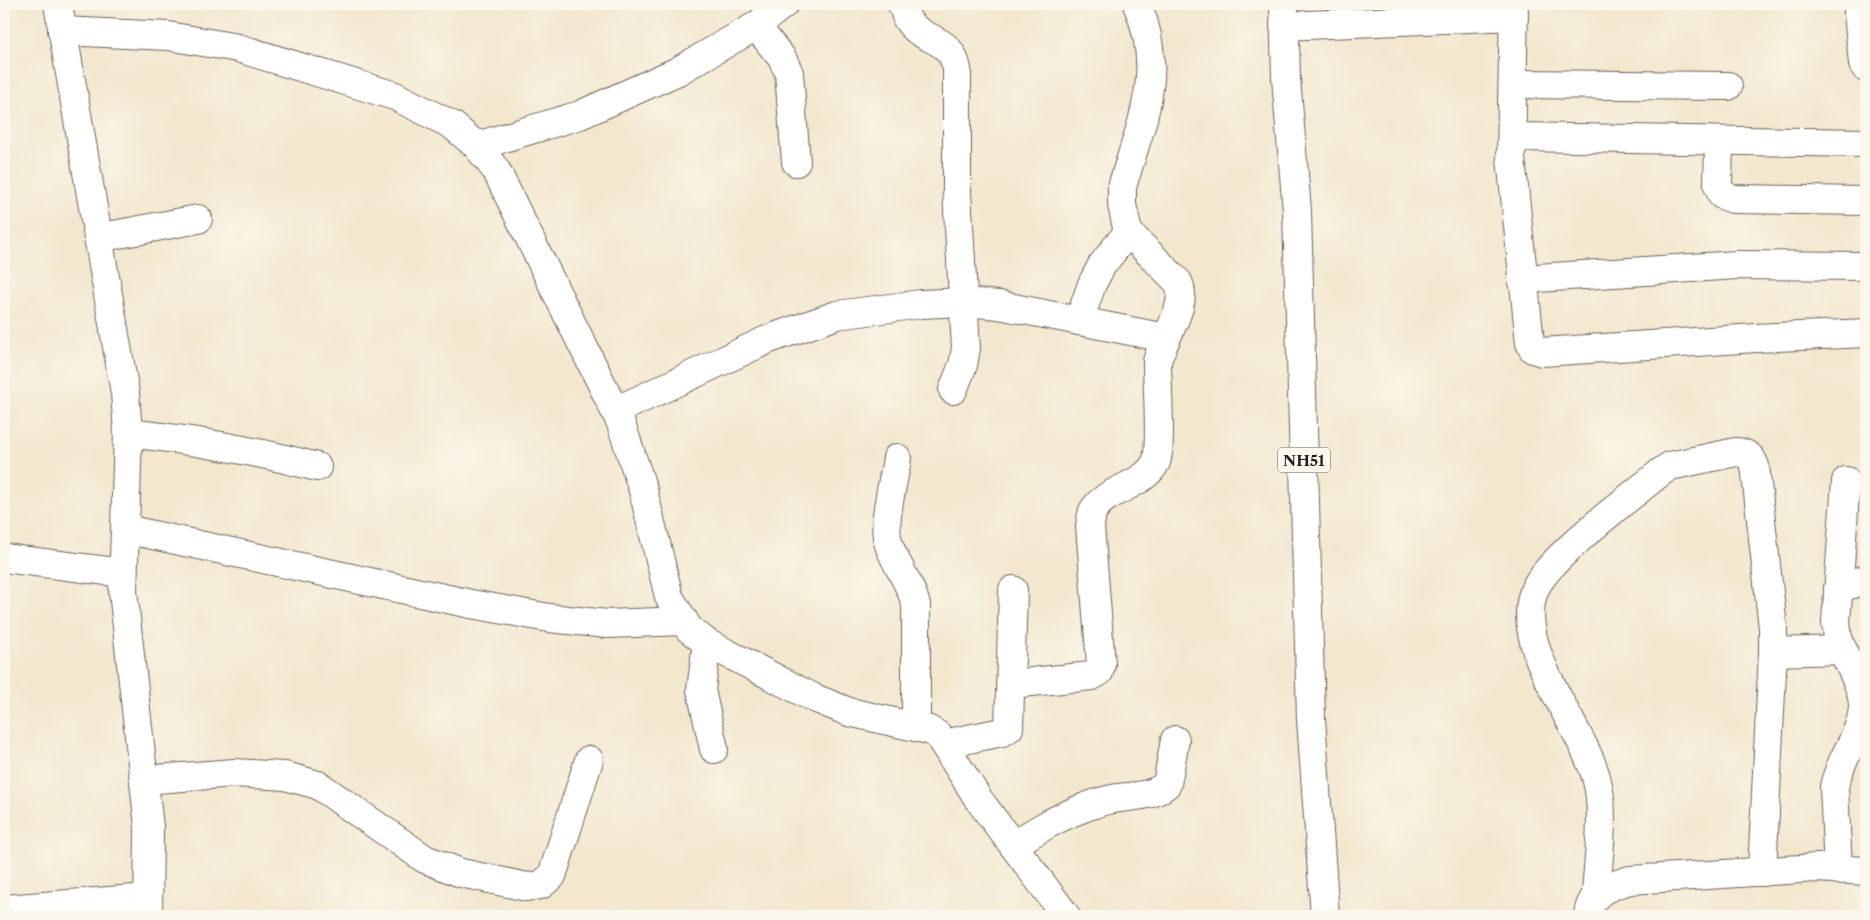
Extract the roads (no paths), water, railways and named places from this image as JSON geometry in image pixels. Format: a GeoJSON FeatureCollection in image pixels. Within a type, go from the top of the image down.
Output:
{"type":"FeatureCollection","features":[{"type":"Feature","properties":{"kind":"main road"},"geometry":{"type":"LineString","coordinates":[[4,909],[148,907],[149,827],[127,638],[123,573],[128,433],[125,393],[58,4]]}},
{"type":"Feature","properties":{"kind":"main road"},"geometry":{"type":"LineString","coordinates":[[477,146],[580,116],[678,71],[756,26],[784,4]]}},
{"type":"Feature","properties":{"kind":"main road"},"geometry":{"type":"LineString","coordinates":[[902,4],[906,18],[913,27],[948,48],[955,58],[957,69],[957,192],[966,348],[963,365],[953,390]]}},
{"type":"Feature","properties":{"kind":"main road"},"geometry":{"type":"LineString","coordinates":[[1011,684],[1092,676],[1099,672],[1102,664],[1090,526],[1092,512],[1102,501],[1146,474],[1156,462],[1158,445],[1157,362],[1182,299],[1182,290],[1178,282],[1128,232],[1122,205],[1122,187],[1151,82],[1151,54],[1146,25],[1137,4]]}},
{"type":"Feature","properties":{"kind":"main road"},"geometry":{"type":"LineString","coordinates":[[1866,4],[1860,6],[1858,13],[1863,64],[1866,68]]}},
{"type":"Feature","properties":{"kind":"main road"},"geometry":{"type":"LineString","coordinates":[[1284,15],[1514,10],[1511,158],[1530,343],[1537,352],[1866,333]]}},
{"type":"Feature","properties":{"kind":"main road","name":"NH51"},"geometry":{"type":"LineString","coordinates":[[1284,15],[1297,211],[1311,719],[1325,916]]}},
{"type":"Feature","properties":{"kind":"main road"},"geometry":{"type":"LineString","coordinates":[[756,26],[782,58],[789,73],[796,162]]}},
{"type":"Feature","properties":{"kind":"main road"},"geometry":{"type":"LineString","coordinates":[[62,31],[168,36],[238,48],[395,96],[452,125],[477,146],[496,170],[615,411],[643,490],[669,597],[689,629],[707,643],[814,698],[849,712],[916,727],[938,735],[979,800],[1066,916]]}},
{"type":"Feature","properties":{"kind":"main road"},"geometry":{"type":"LineString","coordinates":[[1512,84],[1728,86]]}},
{"type":"Feature","properties":{"kind":"main road"},"geometry":{"type":"LineString","coordinates":[[1512,137],[1718,142],[1866,143]]}},
{"type":"Feature","properties":{"kind":"main road"},"geometry":{"type":"LineString","coordinates":[[1718,142],[1718,185],[1722,195],[1733,199],[1866,201]]}},
{"type":"Feature","properties":{"kind":"main road"},"geometry":{"type":"LineString","coordinates":[[98,238],[198,219]]}},
{"type":"Feature","properties":{"kind":"main road"},"geometry":{"type":"LineString","coordinates":[[1079,321],[1092,284],[1102,265],[1128,232]]}},
{"type":"Feature","properties":{"kind":"main road"},"geometry":{"type":"LineString","coordinates":[[1522,279],[1737,265],[1866,266]]}},
{"type":"Feature","properties":{"kind":"main road"},"geometry":{"type":"LineString","coordinates":[[615,411],[769,339],[837,315],[921,304],[964,302],[999,305],[1166,338]]}},
{"type":"Feature","properties":{"kind":"main road"},"geometry":{"type":"LineString","coordinates":[[128,433],[210,443],[261,452],[316,467]]}},
{"type":"Feature","properties":{"kind":"main road"},"geometry":{"type":"LineString","coordinates":[[1592,905],[1600,808],[1597,779],[1589,756],[1534,649],[1529,614],[1534,590],[1554,563],[1660,472],[1670,466],[1736,452],[1744,452],[1752,458],[1755,466],[1773,628],[1762,872]]}},
{"type":"Feature","properties":{"kind":"main road"},"geometry":{"type":"LineString","coordinates":[[897,458],[887,524],[887,540],[912,587],[916,605],[916,727]]}},
{"type":"Feature","properties":{"kind":"main road"},"geometry":{"type":"LineString","coordinates":[[1838,870],[1834,787],[1836,776],[1860,722],[1863,705],[1860,690],[1838,640],[1836,622],[1846,481]]}},
{"type":"Feature","properties":{"kind":"main road"},"geometry":{"type":"LineString","coordinates":[[125,529],[471,604],[549,618],[607,624],[684,621]]}},
{"type":"Feature","properties":{"kind":"main road"},"geometry":{"type":"LineString","coordinates":[[4,558],[123,573]]}},
{"type":"Feature","properties":{"kind":"main road"},"geometry":{"type":"LineString","coordinates":[[1838,589],[1866,579]]}},
{"type":"Feature","properties":{"kind":"main road"},"geometry":{"type":"LineString","coordinates":[[944,744],[1002,732],[1009,728],[1013,590]]}},
{"type":"Feature","properties":{"kind":"main road"},"geometry":{"type":"LineString","coordinates":[[707,643],[701,690],[714,749]]}},
{"type":"Feature","properties":{"kind":"main road"},"geometry":{"type":"LineString","coordinates":[[1773,652],[1842,650]]}},
{"type":"Feature","properties":{"kind":"main road"},"geometry":{"type":"LineString","coordinates":[[1013,845],[1077,810],[1108,800],[1153,793],[1161,789],[1166,784],[1176,740]]}},
{"type":"Feature","properties":{"kind":"main road"},"geometry":{"type":"LineString","coordinates":[[144,780],[234,772],[285,776],[318,785],[425,859],[461,873],[527,887],[541,885],[552,876],[588,760]]}},
{"type":"Feature","properties":{"kind":"main road"},"geometry":{"type":"LineString","coordinates":[[1592,905],[1611,885],[1630,880],[1817,868],[1866,871]]}}]}
